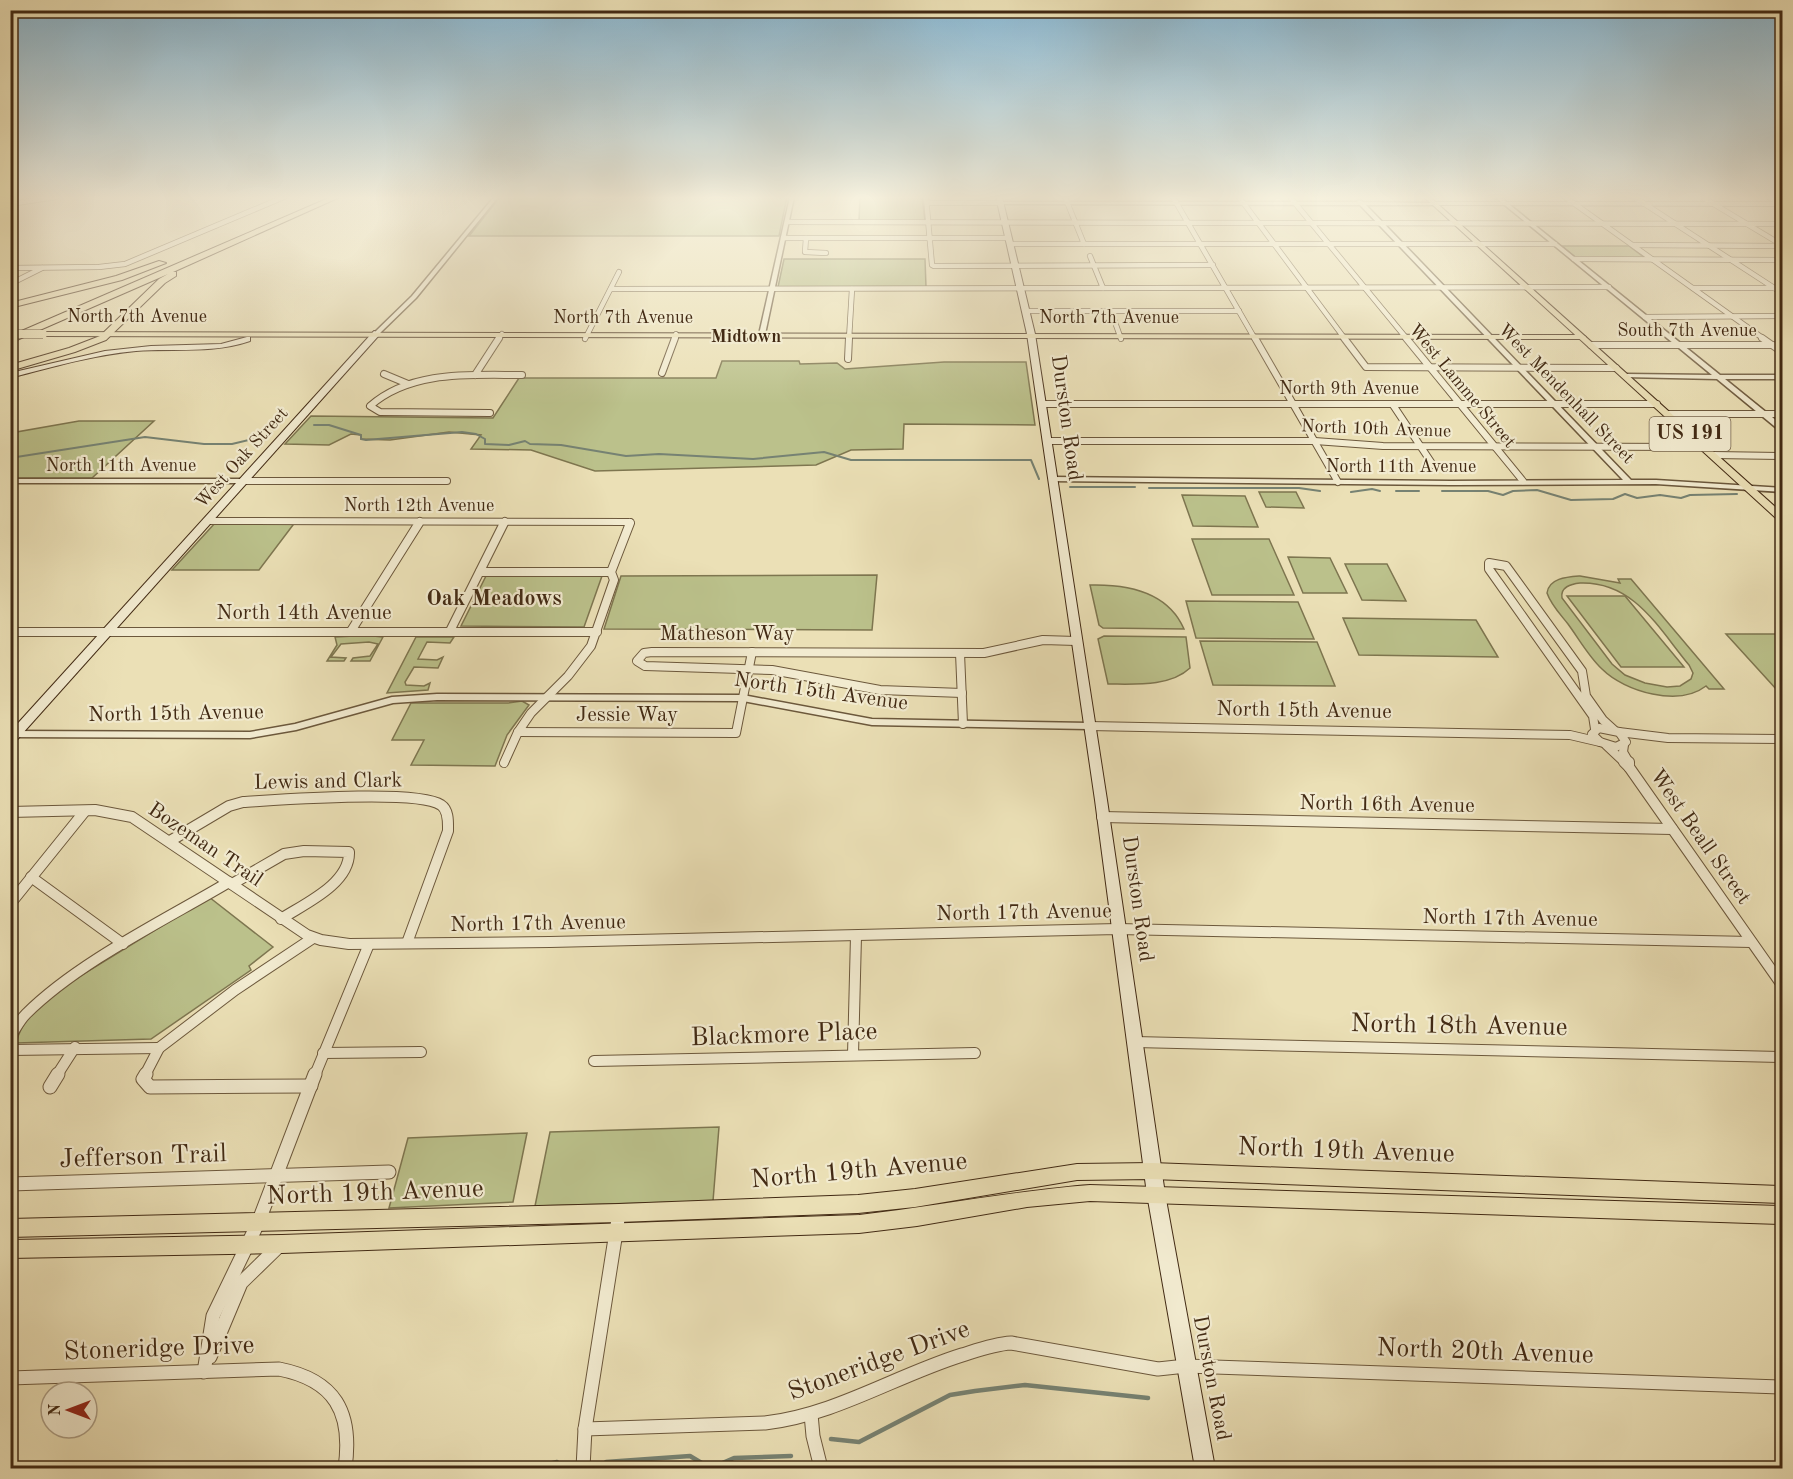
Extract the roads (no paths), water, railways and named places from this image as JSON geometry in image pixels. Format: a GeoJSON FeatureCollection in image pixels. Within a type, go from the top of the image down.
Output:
{"type":"FeatureCollection","features":[{"type":"Feature","properties":{"kind":"highway"},"geometry":{"type":"LineString","coordinates":[[10,306],[119,278],[151,266]]}},
{"type":"Feature","properties":{"kind":"highway"},"geometry":{"type":"LineString","coordinates":[[10,336],[164,266]]}},
{"type":"Feature","properties":{"kind":"highway"},"geometry":{"type":"LineString","coordinates":[[10,336],[174,266]]}},
{"type":"Feature","properties":{"kind":"highway"},"geometry":{"type":"LineString","coordinates":[[10,368],[72,350],[106,336],[162,281],[186,266]]}},
{"type":"Feature","properties":{"kind":"main road"},"geometry":{"type":"LineString","coordinates":[[1504,266],[1582,337]]}},
{"type":"Feature","properties":{"kind":"main road","name":"Durston Road"},"geometry":{"type":"LineString","coordinates":[[1015,267],[1032,337],[1152,1171],[1205,1468]]}},
{"type":"Feature","properties":{"kind":"main road","name":"North 7th Avenue"},"geometry":{"type":"LineString","coordinates":[[106,336],[168,338],[316,333],[374,336]]}},
{"type":"Feature","properties":{"kind":"main road","name":"North 7th Avenue"},"geometry":{"type":"LineString","coordinates":[[10,336],[1582,337]]}},
{"type":"Feature","properties":{"kind":"main road"},"geometry":{"type":"LineString","coordinates":[[10,376],[108,352],[155,347],[216,347],[251,336]]}},
{"type":"Feature","properties":{"kind":"main road","name":"West Oak Street"},"geometry":{"type":"LineString","coordinates":[[12,736],[374,336]]}},
{"type":"Feature","properties":{"kind":"main road","name":"US 191"},"geometry":{"type":"LineString","coordinates":[[1582,337],[1782,518]]}},
{"type":"Feature","properties":{"kind":"main road","name":"North 19th Avenue"},"geometry":{"type":"LineString","coordinates":[[10,1249],[282,1244],[618,1223],[915,1198],[1077,1172],[1152,1171],[1782,1195]]}},
{"type":"Feature","properties":{"kind":"main road","name":"North 19th Avenue"},"geometry":{"type":"LineString","coordinates":[[10,1228],[258,1223],[859,1224],[917,1217],[1027,1198],[1090,1193],[1782,1215]]}},
{"type":"Feature","properties":{"kind":"street"},"geometry":{"type":"LineString","coordinates":[[10,268],[105,266]]}},
{"type":"Feature","properties":{"kind":"street","name":"West Oak Street"},"geometry":{"type":"LineString","coordinates":[[374,336],[414,297],[439,266]]}},
{"type":"Feature","properties":{"kind":"street"},"geometry":{"type":"LineString","coordinates":[[761,336],[777,266]]}},
{"type":"Feature","properties":{"kind":"street"},"geometry":{"type":"LineString","coordinates":[[933,266],[1092,266]]}},
{"type":"Feature","properties":{"kind":"street"},"geometry":{"type":"LineString","coordinates":[[1094,266],[1103,288]]}},
{"type":"Feature","properties":{"kind":"street"},"geometry":{"type":"LineString","coordinates":[[1214,266],[1338,482]]}},
{"type":"Feature","properties":{"kind":"street"},"geometry":{"type":"LineString","coordinates":[[1291,266],[1366,367],[1616,368]]}},
{"type":"Feature","properties":{"kind":"street","name":"West Lamme Street"},"geometry":{"type":"LineString","coordinates":[[1345,266],[1523,481]]}},
{"type":"Feature","properties":{"kind":"street","name":"West Mendenhall Street"},"geometry":{"type":"LineString","coordinates":[[1423,266],[1629,482]]}},
{"type":"Feature","properties":{"kind":"street"},"geometry":{"type":"LineString","coordinates":[[1583,266],[1782,428]]}},
{"type":"Feature","properties":{"kind":"street"},"geometry":{"type":"LineString","coordinates":[[1662,266],[1782,352]]}},
{"type":"Feature","properties":{"kind":"street"},"geometry":{"type":"LineString","coordinates":[[1741,266],[1782,293]]}},
{"type":"Feature","properties":{"kind":"street"},"geometry":{"type":"LineString","coordinates":[[10,284],[43,268]]}},
{"type":"Feature","properties":{"kind":"street"},"geometry":{"type":"LineString","coordinates":[[587,337],[619,272]]}},
{"type":"Feature","properties":{"kind":"street"},"geometry":{"type":"LineString","coordinates":[[611,289],[1609,287]]}},
{"type":"Feature","properties":{"kind":"street"},"geometry":{"type":"LineString","coordinates":[[1693,288],[1782,288]]}},
{"type":"Feature","properties":{"kind":"street"},"geometry":{"type":"LineString","coordinates":[[848,359],[852,289]]}},
{"type":"Feature","properties":{"kind":"street"},"geometry":{"type":"LineString","coordinates":[[1026,311],[1239,311]]}},
{"type":"Feature","properties":{"kind":"street"},"geometry":{"type":"LineString","coordinates":[[1111,311],[1120,337]]}},
{"type":"Feature","properties":{"kind":"street"},"geometry":{"type":"LineString","coordinates":[[1645,316],[1782,316]]}},
{"type":"Feature","properties":{"kind":"street"},"geometry":{"type":"LineString","coordinates":[[475,375],[500,336]]}},
{"type":"Feature","properties":{"kind":"street"},"geometry":{"type":"LineString","coordinates":[[662,373],[675,337]]}},
{"type":"Feature","properties":{"kind":"street","name":"South 7th Avenue"},"geometry":{"type":"LineString","coordinates":[[1591,345],[1782,345]]}},
{"type":"Feature","properties":{"kind":"street"},"geometry":{"type":"LineString","coordinates":[[384,374],[408,384]]}},
{"type":"Feature","properties":{"kind":"street"},"geometry":{"type":"LineString","coordinates":[[490,413],[380,412],[370,406],[382,395],[408,384],[432,378],[522,375]]}},
{"type":"Feature","properties":{"kind":"street"},"geometry":{"type":"LineString","coordinates":[[1628,378],[1782,379]]}},
{"type":"Feature","properties":{"kind":"street","name":"North 9th Avenue"},"geometry":{"type":"LineString","coordinates":[[1042,404],[1657,405]]}},
{"type":"Feature","properties":{"kind":"street"},"geometry":{"type":"LineString","coordinates":[[1393,405],[1433,465]]}},
{"type":"Feature","properties":{"kind":"street"},"geometry":{"type":"LineString","coordinates":[[1668,414],[1782,414]]}},
{"type":"Feature","properties":{"kind":"street","name":"North 10th Avenue"},"geometry":{"type":"LineString","coordinates":[[1047,441],[1315,441],[1421,446],[1704,447]]}},
{"type":"Feature","properties":{"kind":"street"},"geometry":{"type":"LineString","coordinates":[[1713,455],[1782,456]]}},
{"type":"Feature","properties":{"kind":"street","name":"North 11th Avenue"},"geometry":{"type":"LineString","coordinates":[[1053,479],[1451,483],[1629,482],[1782,490]]}},
{"type":"Feature","properties":{"kind":"street","name":"North 11th Avenue"},"geometry":{"type":"LineString","coordinates":[[10,481],[447,481]]}},
{"type":"Feature","properties":{"kind":"street","name":"North 12th Avenue"},"geometry":{"type":"LineString","coordinates":[[208,521],[630,522],[611,572]]}},
{"type":"Feature","properties":{"kind":"street"},"geometry":{"type":"LineString","coordinates":[[351,631],[420,521]]}},
{"type":"Feature","properties":{"kind":"street"},"geometry":{"type":"LineString","coordinates":[[450,631],[505,521]]}},
{"type":"Feature","properties":{"kind":"street","name":"West Beall Street"},"geometry":{"type":"LineString","coordinates":[[1629,768],[1630,764],[1623,752],[1626,739],[1602,720],[1586,696],[1582,671],[1506,566],[1489,563],[1493,574],[1593,716],[1593,736],[1629,768],[1782,985]]}},
{"type":"Feature","properties":{"kind":"street"},"geometry":{"type":"LineString","coordinates":[[480,572],[611,572],[614,579],[597,632],[582,659],[545,698],[518,732],[504,763]]}},
{"type":"Feature","properties":{"kind":"street","name":"North 14th Avenue"},"geometry":{"type":"LineString","coordinates":[[10,632],[109,630],[597,632]]}},
{"type":"Feature","properties":{"kind":"street","name":"Matheson Way"},"geometry":{"type":"LineString","coordinates":[[962,693],[880,690],[796,673],[749,668],[645,666],[637,661],[644,653],[652,652],[984,653],[1043,640],[1076,641]]}},
{"type":"Feature","properties":{"kind":"street"},"geometry":{"type":"LineString","coordinates":[[743,698],[752,652]]}},
{"type":"Feature","properties":{"kind":"street"},"geometry":{"type":"LineString","coordinates":[[960,653],[963,724]]}},
{"type":"Feature","properties":{"kind":"street","name":"North 15th Avenue"},"geometry":{"type":"LineString","coordinates":[[12,736],[250,735],[296,727],[392,700],[437,697],[743,698],[872,722],[1560,735],[1589,738],[1616,747],[1624,745]]}},
{"type":"Feature","properties":{"kind":"street","name":"Jessie Way"},"geometry":{"type":"LineString","coordinates":[[518,732],[736,733],[743,698]]}},
{"type":"Feature","properties":{"kind":"street","name":"North 15th Avenue"},"geometry":{"type":"LineString","coordinates":[[1560,735],[1594,730],[1617,731]]}},
{"type":"Feature","properties":{"kind":"street"},"geometry":{"type":"LineString","coordinates":[[1617,731],[1668,738],[1782,739]]}},
{"type":"Feature","properties":{"kind":"street"},"geometry":{"type":"LineString","coordinates":[[1624,745],[1634,741],[1662,741],[1668,738]]}},
{"type":"Feature","properties":{"kind":"street","name":"Lewis and Clark"},"geometry":{"type":"LineString","coordinates":[[170,841],[230,806],[243,801],[392,798],[424,800],[442,805],[448,815],[448,831],[407,943]]}},
{"type":"Feature","properties":{"kind":"street"},"geometry":{"type":"LineString","coordinates":[[10,904],[84,811]]}},
{"type":"Feature","properties":{"kind":"street","name":"Bozeman Trail"},"geometry":{"type":"LineString","coordinates":[[10,812],[107,811],[132,817],[281,919],[314,938],[350,944],[369,944]]}},
{"type":"Feature","properties":{"kind":"street","name":"North 16th Avenue"},"geometry":{"type":"LineString","coordinates":[[1102,817],[1672,829]]}},
{"type":"Feature","properties":{"kind":"street"},"geometry":{"type":"LineString","coordinates":[[10,1037],[24,1016],[57,987],[123,945],[230,883],[284,854],[304,851],[349,852],[351,857],[349,864],[336,881],[281,919]]}},
{"type":"Feature","properties":{"kind":"street"},"geometry":{"type":"LineString","coordinates":[[31,877],[123,945]]}},
{"type":"Feature","properties":{"kind":"street","name":"North 17th Avenue"},"geometry":{"type":"LineString","coordinates":[[369,944],[1118,929],[1751,942]]}},
{"type":"Feature","properties":{"kind":"street"},"geometry":{"type":"LineString","coordinates":[[853,1055],[856,936]]}},
{"type":"Feature","properties":{"kind":"street"},"geometry":{"type":"LineString","coordinates":[[311,1086],[150,1087],[143,1079],[159,1048],[235,990],[314,938]]}},
{"type":"Feature","properties":{"kind":"street"},"geometry":{"type":"LineString","coordinates":[[204,1371],[213,1316],[258,1223],[323,1053],[369,944]]}},
{"type":"Feature","properties":{"kind":"street","name":"North 18th Avenue"},"geometry":{"type":"LineString","coordinates":[[1135,1042],[1782,1057]]}},
{"type":"Feature","properties":{"kind":"street"},"geometry":{"type":"LineString","coordinates":[[10,1050],[75,1047],[159,1048]]}},
{"type":"Feature","properties":{"kind":"street"},"geometry":{"type":"LineString","coordinates":[[50,1087],[75,1047]]}},
{"type":"Feature","properties":{"kind":"street"},"geometry":{"type":"LineString","coordinates":[[323,1053],[421,1052]]}},
{"type":"Feature","properties":{"kind":"street","name":"Blackmore Place"},"geometry":{"type":"LineString","coordinates":[[594,1061],[975,1053]]}},
{"type":"Feature","properties":{"kind":"street","name":"Jefferson Trail"},"geometry":{"type":"LineString","coordinates":[[10,1184],[389,1172]]}},
{"type":"Feature","properties":{"kind":"street"},"geometry":{"type":"LineString","coordinates":[[583,1468],[585,1429],[618,1223]]}},
{"type":"Feature","properties":{"kind":"street"},"geometry":{"type":"LineString","coordinates":[[204,1371],[241,1283],[260,1262],[282,1244]]}},
{"type":"Feature","properties":{"kind":"street","name":"Stoneridge Drive"},"geometry":{"type":"LineString","coordinates":[[585,1429],[765,1423],[790,1420],[867,1395],[955,1356],[997,1344],[1011,1343],[1060,1350],[1158,1369],[1186,1365]]}},
{"type":"Feature","properties":{"kind":"street","name":"North 20th Avenue"},"geometry":{"type":"LineString","coordinates":[[1186,1365],[1782,1387]]}},
{"type":"Feature","properties":{"kind":"street","name":"Stoneridge Drive"},"geometry":{"type":"LineString","coordinates":[[10,1378],[279,1369],[308,1376],[328,1390],[345,1414],[348,1452],[345,1468]]}},
{"type":"Feature","properties":{"kind":"street"},"geometry":{"type":"LineString","coordinates":[[811,1414],[813,1436],[821,1468]]}},
{"type":"Feature","properties":{"kind":"waterway"},"geometry":{"type":"LineString","coordinates":[[314,425],[329,425],[361,435],[361,439],[366,440],[462,432],[476,434],[485,439],[485,444],[509,445],[525,441],[530,444],[561,445],[626,456],[659,454],[753,459],[824,452],[851,460],[1031,460],[1039,479]]}},
{"type":"Feature","properties":{"kind":"waterway"},"geometry":{"type":"LineString","coordinates":[[10,458],[145,437],[204,444],[232,444],[257,438]]}},
{"type":"Feature","properties":{"kind":"waterway"},"geometry":{"type":"LineString","coordinates":[[1070,487],[1135,487]]}},
{"type":"Feature","properties":{"kind":"waterway"},"geometry":{"type":"LineString","coordinates":[[1149,488],[1299,488],[1320,491]]}},
{"type":"Feature","properties":{"kind":"waterway"},"geometry":{"type":"LineString","coordinates":[[1351,492],[1372,489],[1380,491]]}},
{"type":"Feature","properties":{"kind":"waterway"},"geometry":{"type":"LineString","coordinates":[[1442,491],[1488,491],[1503,495],[1513,491],[1537,490],[1571,500],[1613,499],[1625,494],[1637,498],[1660,495],[1681,498],[1690,495],[1737,494]]}},
{"type":"Feature","properties":{"kind":"waterway"},"geometry":{"type":"LineString","coordinates":[[1396,491],[1419,491]]}},
{"type":"Feature","properties":{"kind":"waterway"},"geometry":{"type":"LineString","coordinates":[[831,1439],[859,1442],[950,1395],[975,1391],[1025,1385],[1148,1398]]}},
{"type":"Feature","properties":{"kind":"waterway"},"geometry":{"type":"LineString","coordinates":[[606,1462],[690,1456],[710,1468]]}},
{"type":"Feature","properties":{"kind":"waterway"},"geometry":{"type":"LineString","coordinates":[[711,1468],[734,1458],[791,1456]]}},
{"type":"Feature","properties":{"kind":"waterway"},"geometry":{"type":"LineString","coordinates":[[532,1468],[557,1462]]}},
{"type":"Feature","properties":{"kind":"waterway"},"geometry":{"type":"LineString","coordinates":[[395,1468],[458,1468]]}},
{"type":"Feature","properties":{"kind":"district","name":"Midtown"},"geometry":{"type":"Point","coordinates":[746,337]}},
{"type":"Feature","properties":{"kind":"district","name":"Oak Meadows"},"geometry":{"type":"Point","coordinates":[494,599]}}]}
